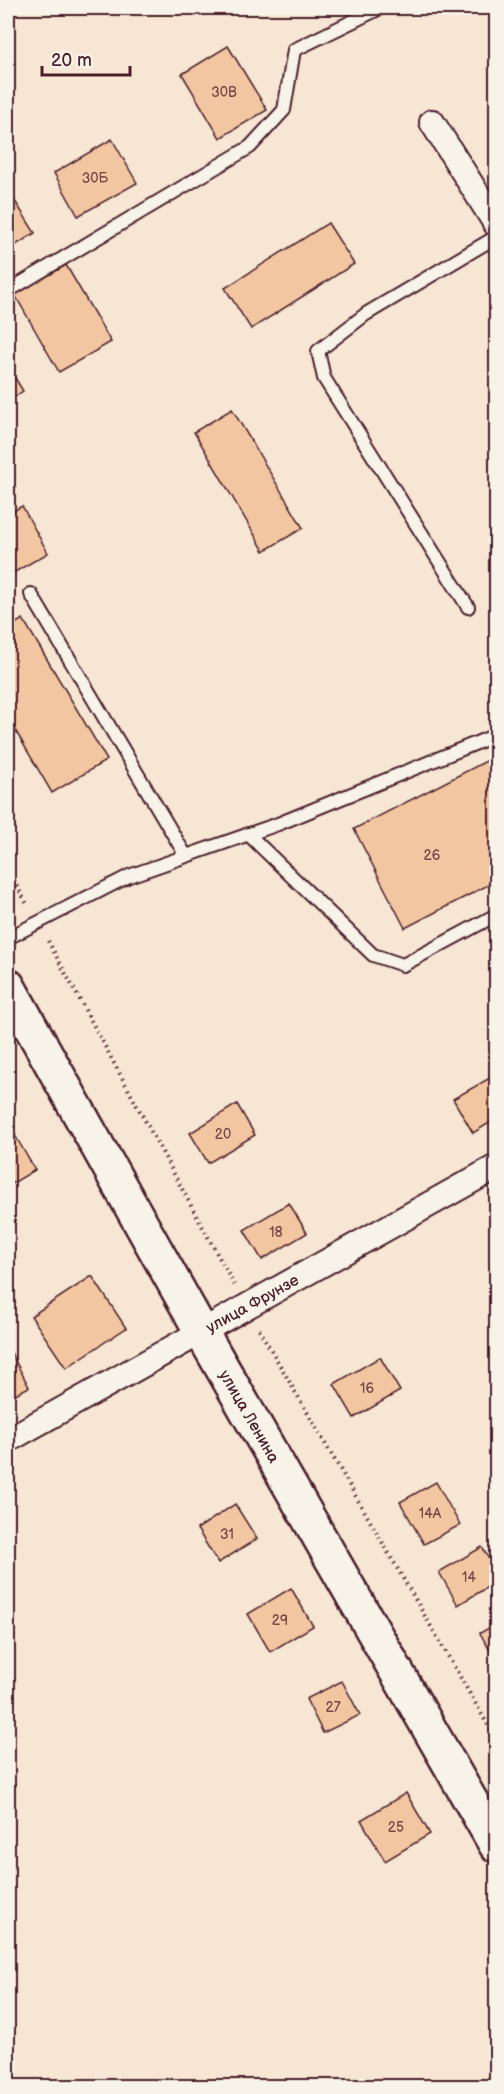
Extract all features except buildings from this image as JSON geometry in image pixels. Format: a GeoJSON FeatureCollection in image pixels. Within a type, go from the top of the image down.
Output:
{"type":"FeatureCollection","features":[{"type":"Feature","properties":{"kind":"main road","name":"улица Ленина"},"geometry":{"type":"LineString","coordinates":[[8,986],[201,1331],[496,1845]]}},
{"type":"Feature","properties":{"kind":"street"},"geometry":{"type":"LineString","coordinates":[[432,122],[496,224]]}},
{"type":"Feature","properties":{"kind":"street","name":"улица Фрунзе"},"geometry":{"type":"LineString","coordinates":[[8,1440],[496,1167]]}},
{"type":"Feature","properties":{"kind":"lane"},"geometry":{"type":"LineString","coordinates":[[8,291],[250,147],[284,110],[294,50],[380,8]]}},
{"type":"Feature","properties":{"kind":"lane"},"geometry":{"type":"LineString","coordinates":[[468,607],[324,378],[318,351],[366,314],[496,237]]}},
{"type":"Feature","properties":{"kind":"lane"},"geometry":{"type":"LineString","coordinates":[[32,594],[186,856]]}},
{"type":"Feature","properties":{"kind":"lane"},"geometry":{"type":"LineString","coordinates":[[8,938],[129,876],[248,834],[496,735]]}},
{"type":"Feature","properties":{"kind":"lane"},"geometry":{"type":"LineString","coordinates":[[248,834],[373,955],[403,966],[496,915]]}}]}
